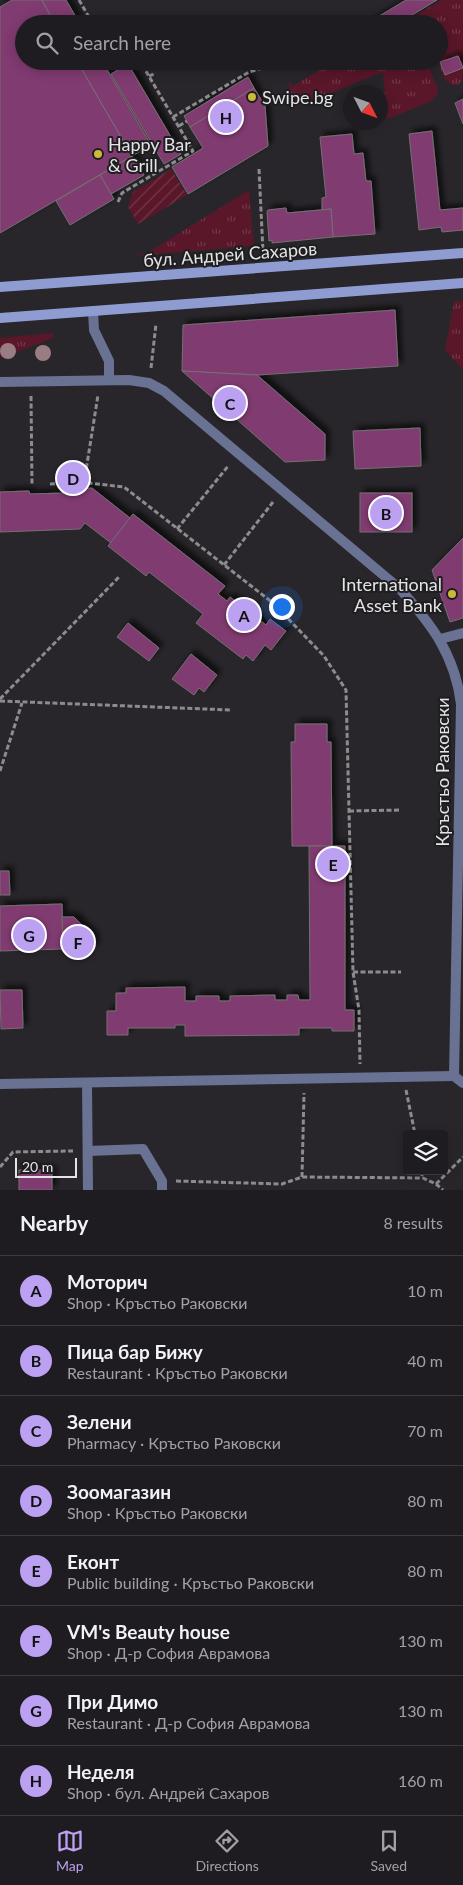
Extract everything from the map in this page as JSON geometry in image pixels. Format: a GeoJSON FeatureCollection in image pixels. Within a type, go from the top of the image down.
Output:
{"type":"FeatureCollection","features":[{"type":"Feature","properties":{"kind":"main road","name":"бул. Андрей Сахаров"},"geometry":{"type":"LineString","coordinates":[[0,288],[463,253]]}},
{"type":"Feature","properties":{"kind":"main road"},"geometry":{"type":"LineString","coordinates":[[0,318],[463,283]]}},
{"type":"Feature","properties":{"kind":"street"},"geometry":{"type":"LineString","coordinates":[[93,311],[94,330],[110,361],[105,380]]}},
{"type":"Feature","properties":{"kind":"street","name":"Кръстьо Раковски"},"geometry":{"type":"LineString","coordinates":[[0,382],[129,380],[149,383],[164,391],[400,589],[421,612],[440,639],[451,661],[458,683],[461,704],[454,1076]]}},
{"type":"Feature","properties":{"kind":"street"},"geometry":{"type":"LineString","coordinates":[[440,639],[463,633]]}},
{"type":"Feature","properties":{"kind":"street"},"geometry":{"type":"LineString","coordinates":[[0,1084],[454,1076],[463,1083]]}},
{"type":"Feature","properties":{"kind":"street"},"geometry":{"type":"LineString","coordinates":[[87,1083],[88,1190]]}},
{"type":"Feature","properties":{"kind":"street"},"geometry":{"type":"LineString","coordinates":[[88,1151],[143,1149],[162,1186]]}},
{"type":"Feature","properties":{"kind":"path"},"geometry":{"type":"LineString","coordinates":[[79,0],[88,15]]}},
{"type":"Feature","properties":{"kind":"path"},"geometry":{"type":"LineString","coordinates":[[118,202],[122,193],[194,151],[145,70]]}},
{"type":"Feature","properties":{"kind":"path"},"geometry":{"type":"LineString","coordinates":[[173,117],[249,72],[256,70]]}},
{"type":"Feature","properties":{"kind":"path"},"geometry":{"type":"LineString","coordinates":[[149,76],[156,73]]}},
{"type":"Feature","properties":{"kind":"path"},"geometry":{"type":"LineString","coordinates":[[179,126],[187,121]]}},
{"type":"Feature","properties":{"kind":"path"},"geometry":{"type":"LineString","coordinates":[[258,168],[262,252]]}},
{"type":"Feature","properties":{"kind":"path"},"geometry":{"type":"LineString","coordinates":[[151,369],[156,324]]}},
{"type":"Feature","properties":{"kind":"path"},"geometry":{"type":"LineString","coordinates":[[84,483],[105,380]]}},
{"type":"Feature","properties":{"kind":"path"},"geometry":{"type":"LineString","coordinates":[[31,382],[32,485]]}},
{"type":"Feature","properties":{"kind":"path"},"geometry":{"type":"LineString","coordinates":[[177,528],[238,453]]}},
{"type":"Feature","properties":{"kind":"path"},"geometry":{"type":"LineString","coordinates":[[50,484],[84,483],[124,487],[273,603],[324,656],[346,690],[353,972],[359,1010],[360,1078]]}},
{"type":"Feature","properties":{"kind":"path"},"geometry":{"type":"LineString","coordinates":[[224,565],[282,490]]}},
{"type":"Feature","properties":{"kind":"path"},"geometry":{"type":"LineString","coordinates":[[0,700],[119,577]]}},
{"type":"Feature","properties":{"kind":"path"},"geometry":{"type":"LineString","coordinates":[[0,700],[22,703],[231,710]]}},
{"type":"Feature","properties":{"kind":"path"},"geometry":{"type":"LineString","coordinates":[[0,771],[22,703]]}},
{"type":"Feature","properties":{"kind":"path"},"geometry":{"type":"LineString","coordinates":[[349,811],[401,810]]}},
{"type":"Feature","properties":{"kind":"path"},"geometry":{"type":"LineString","coordinates":[[353,972],[402,972]]}},
{"type":"Feature","properties":{"kind":"path"},"geometry":{"type":"LineString","coordinates":[[404,1077],[413,1130]]}},
{"type":"Feature","properties":{"kind":"path"},"geometry":{"type":"LineString","coordinates":[[302,1177],[304,1079]]}},
{"type":"Feature","properties":{"kind":"path"},"geometry":{"type":"LineString","coordinates":[[0,1167],[13,1152],[88,1151]]}},
{"type":"Feature","properties":{"kind":"path"},"geometry":{"type":"LineString","coordinates":[[436,1184],[463,1157]]}},
{"type":"Feature","properties":{"kind":"path"},"geometry":{"type":"LineString","coordinates":[[162,1186],[282,1184],[302,1177],[423,1178],[436,1184],[443,1190]]}},
{"type":"Feature","properties":{"kind":"green space"},"geometry":{"type":"Polygon","coordinates":[[[441,0],[463,0],[463,72],[462,81],[458,85],[450,84],[441,70],[448,70],[448,15],[416,15],[441,0]]]}},
{"type":"Feature","properties":{"kind":"green space"},"geometry":{"type":"Polygon","coordinates":[[[320,70],[430,70],[438,90],[434,98],[429,102],[388,119],[388,85],[384,85],[383,72],[351,85],[343,85],[343,88],[291,109],[289,83],[293,86],[320,70]]]}},
{"type":"Feature","properties":{"kind":"green space"},"geometry":{"type":"Polygon","coordinates":[[[171,169],[187,195],[138,224],[128,207],[133,192],[171,169]]]}},
{"type":"Feature","properties":{"kind":"green space"},"geometry":{"type":"Polygon","coordinates":[[[249,190],[254,246],[131,256],[147,253],[249,190]]]}},
{"type":"Feature","properties":{"kind":"green space"},"geometry":{"type":"Polygon","coordinates":[[[454,301],[463,301],[463,370],[445,350],[454,301]]]}},
{"type":"Feature","properties":{"kind":"green space"},"geometry":{"type":"Polygon","coordinates":[[[53,333],[53,338],[0,357],[0,338],[53,333]]]}},
{"type":"Feature","properties":{"kind":"building"},"geometry":{"type":"Polygon","coordinates":[[[12,0],[42,0],[50,15],[15,15],[15,70],[82,70],[132,156],[0,233],[0,7],[12,0]]]}},
{"type":"Feature","properties":{"kind":"building"},"geometry":{"type":"Polygon","coordinates":[[[42,0],[66,0],[75,15],[50,15],[42,0]]]}},
{"type":"Feature","properties":{"kind":"building"},"geometry":{"type":"Polygon","coordinates":[[[406,0],[437,0],[412,15],[381,15],[406,0]]]}},
{"type":"Feature","properties":{"kind":"building"},"geometry":{"type":"Polygon","coordinates":[[[458,56],[463,68],[445,75],[443,70],[448,70],[448,59],[458,56]]]}},
{"type":"Feature","properties":{"kind":"building"},"geometry":{"type":"Polygon","coordinates":[[[82,70],[107,70],[151,145],[132,156],[82,70]]]}},
{"type":"Feature","properties":{"kind":"building"},"geometry":{"type":"Polygon","coordinates":[[[118,70],[132,70],[181,154],[164,164],[111,74],[118,70]]]}},
{"type":"Feature","properties":{"kind":"building"},"geometry":{"type":"Polygon","coordinates":[[[248,77],[254,88],[190,127],[184,116],[248,77]]]}},
{"type":"Feature","properties":{"kind":"building"},"geometry":{"type":"Polygon","coordinates":[[[254,88],[265,106],[268,146],[188,194],[172,167],[203,148],[190,127],[254,88]]]}},
{"type":"Feature","properties":{"kind":"building"},"geometry":{"type":"Polygon","coordinates":[[[463,99],[463,124],[455,103],[463,99]]]}},
{"type":"Feature","properties":{"kind":"building"},"geometry":{"type":"Polygon","coordinates":[[[432,131],[440,210],[463,208],[463,230],[442,232],[441,227],[419,230],[409,134],[432,131]]]}},
{"type":"Feature","properties":{"kind":"building"},"geometry":{"type":"Polygon","coordinates":[[[352,134],[354,154],[363,153],[366,181],[371,181],[375,234],[333,237],[331,209],[322,210],[322,198],[326,197],[320,137],[352,134]]]}},
{"type":"Feature","properties":{"kind":"building"},"geometry":{"type":"Polygon","coordinates":[[[132,156],[144,175],[111,194],[100,175],[132,156]]]}},
{"type":"Feature","properties":{"kind":"building"},"geometry":{"type":"Polygon","coordinates":[[[100,175],[114,199],[70,225],[56,201],[100,175]]]}},
{"type":"Feature","properties":{"kind":"building"},"geometry":{"type":"Polygon","coordinates":[[[286,208],[287,213],[331,209],[333,237],[272,243],[272,240],[269,241],[267,212],[268,210],[286,208]]]}},
{"type":"Feature","properties":{"kind":"building"},"geometry":{"type":"Polygon","coordinates":[[[395,310],[398,366],[257,375],[182,371],[183,325],[395,310]]]}},
{"type":"Feature","properties":{"kind":"building"},"geometry":{"type":"Polygon","coordinates":[[[182,371],[257,375],[325,434],[325,460],[285,462],[182,371]]]}},
{"type":"Feature","properties":{"kind":"building"},"geometry":{"type":"Polygon","coordinates":[[[420,428],[421,466],[355,469],[353,431],[420,428]]]}},
{"type":"Feature","properties":{"kind":"building"},"geometry":{"type":"Polygon","coordinates":[[[92,488],[130,518],[111,543],[85,523],[80,529],[0,532],[0,492],[29,491],[30,494],[65,493],[65,490],[92,488]]]}},
{"type":"Feature","properties":{"kind":"building"},"geometry":{"type":"Polygon","coordinates":[[[360,493],[412,493],[412,532],[360,532],[360,493]]]}},
{"type":"Feature","properties":{"kind":"building"},"geometry":{"type":"Polygon","coordinates":[[[133,514],[225,586],[218,594],[227,601],[230,597],[266,625],[270,619],[286,631],[271,650],[265,645],[253,661],[246,655],[243,659],[196,623],[203,614],[149,572],[146,576],[108,546],[133,514]]]}},
{"type":"Feature","properties":{"kind":"building"},"geometry":{"type":"Polygon","coordinates":[[[463,538],[463,618],[450,622],[432,570],[463,538]]]}},
{"type":"Feature","properties":{"kind":"building"},"geometry":{"type":"Polygon","coordinates":[[[128,623],[159,648],[149,661],[117,637],[128,623]]]}},
{"type":"Feature","properties":{"kind":"building"},"geometry":{"type":"Polygon","coordinates":[[[191,654],[217,675],[204,692],[199,688],[194,695],[172,679],[191,654]]]}},
{"type":"Feature","properties":{"kind":"building"},"geometry":{"type":"Polygon","coordinates":[[[295,724],[327,724],[327,742],[331,742],[332,846],[292,846],[291,742],[295,742],[295,724]]]}},
{"type":"Feature","properties":{"kind":"building"},"geometry":{"type":"Polygon","coordinates":[[[309,846],[345,846],[345,1010],[354,1010],[354,1031],[332,1031],[332,1028],[299,1028],[299,1035],[185,1036],[185,1025],[175,1025],[175,1028],[128,1028],[128,1035],[107,1035],[107,1011],[116,1011],[116,993],[126,993],[126,988],[185,987],[185,1001],[196,1001],[196,996],[219,996],[219,1001],[230,1001],[230,996],[275,995],[275,1000],[287,1000],[287,995],[298,995],[299,1000],[310,1000],[309,846]]]}},
{"type":"Feature","properties":{"kind":"building"},"geometry":{"type":"Polygon","coordinates":[[[0,871],[9,871],[10,895],[0,895],[0,871]]]}},
{"type":"Feature","properties":{"kind":"building"},"geometry":{"type":"Polygon","coordinates":[[[62,904],[63,949],[0,951],[0,906],[62,904]]]}},
{"type":"Feature","properties":{"kind":"building"},"geometry":{"type":"Polygon","coordinates":[[[62,917],[74,917],[94,937],[95,948],[63,949],[62,917]]]}},
{"type":"Feature","properties":{"kind":"building"},"geometry":{"type":"Polygon","coordinates":[[[0,990],[22,990],[23,1028],[1,1029],[0,990]]]}},
{"type":"Feature","properties":{"kind":"building"},"geometry":{"type":"Polygon","coordinates":[[[19,1170],[52,1170],[52,1190],[19,1190],[19,1170]]]}},
{"type":"Feature","properties":{"kind":"place","name":"Swipe.bg"},"geometry":{"type":"Point","coordinates":[252,97]}},
{"type":"Feature","properties":{"kind":"place","name":"Неделя"},"geometry":{"type":"Point","coordinates":[226,117]}},
{"type":"Feature","properties":{"kind":"place","name":"Happy Bar & Grill"},"geometry":{"type":"Point","coordinates":[98,154]}},
{"type":"Feature","properties":{"kind":"place","name":"Зелени"},"geometry":{"type":"Point","coordinates":[230,403]}},
{"type":"Feature","properties":{"kind":"place","name":"Зоомагазин"},"geometry":{"type":"Point","coordinates":[73,478]}},
{"type":"Feature","properties":{"kind":"place","name":"Пица бар Бижу"},"geometry":{"type":"Point","coordinates":[386,513]}},
{"type":"Feature","properties":{"kind":"place","name":"International Asset Bank"},"geometry":{"type":"Point","coordinates":[452,594]}},
{"type":"Feature","properties":{"kind":"place","name":"Моторич"},"geometry":{"type":"Point","coordinates":[244,615]}},
{"type":"Feature","properties":{"kind":"place","name":"Еконт"},"geometry":{"type":"Point","coordinates":[333,864]}},
{"type":"Feature","properties":{"kind":"place","name":"При Димо"},"geometry":{"type":"Point","coordinates":[29,935]}},
{"type":"Feature","properties":{"kind":"place","name":"VM's Beauty house"},"geometry":{"type":"Point","coordinates":[78,942]}}]}
